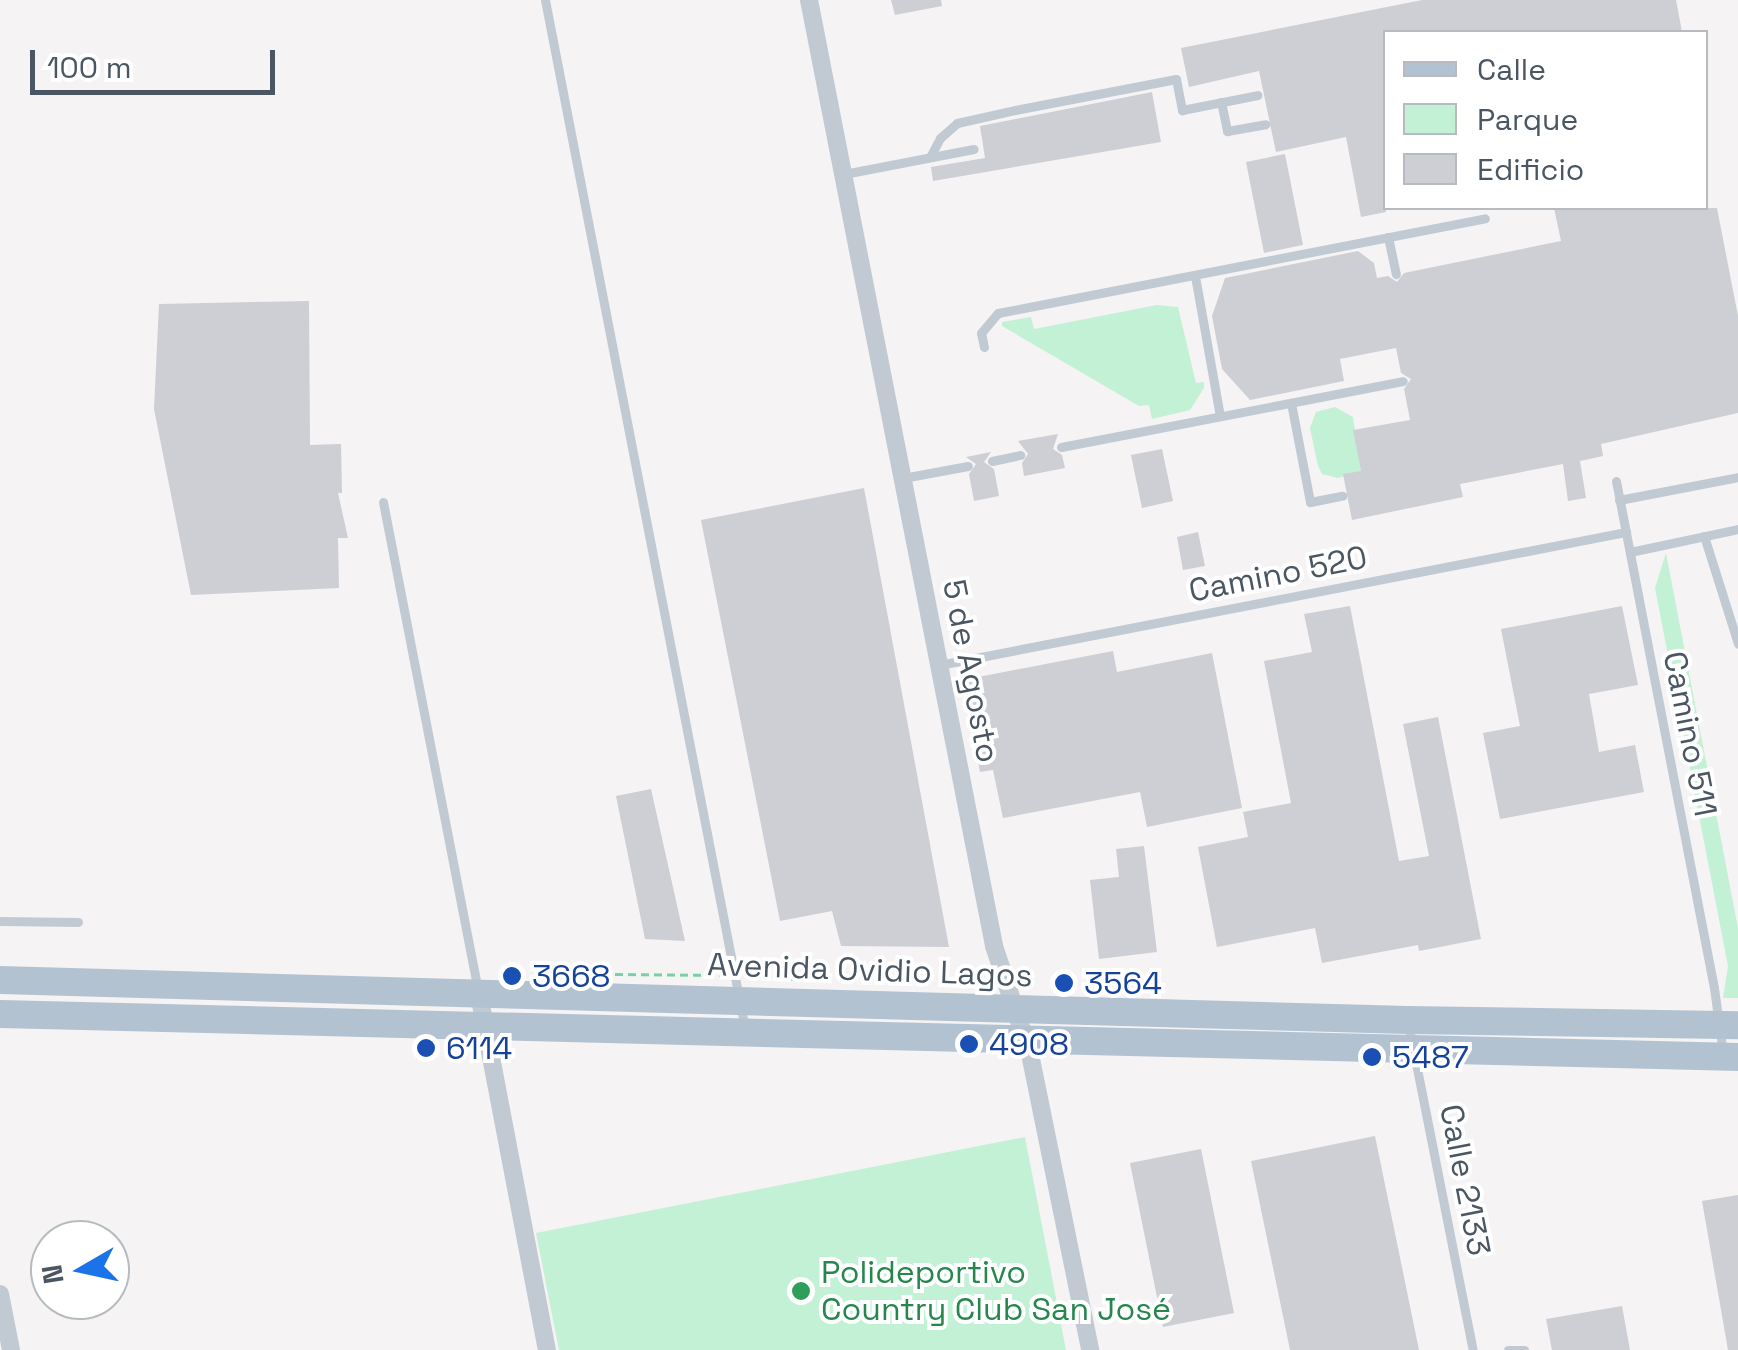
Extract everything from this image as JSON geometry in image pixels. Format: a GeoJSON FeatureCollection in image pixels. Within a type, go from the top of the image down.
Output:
{"type":"FeatureCollection","features":[{"type":"Feature","properties":{"kind":"main road","name":"Avenida Ovidio Lagos"},"geometry":{"type":"LineString","coordinates":[[0,980],[1014,1010],[1728,1024]]}},
{"type":"Feature","properties":{"kind":"main road","name":"Avenida Ovidio Lagos"},"geometry":{"type":"LineString","coordinates":[[0,1014],[1730,1056]]}},
{"type":"Feature","properties":{"kind":"street","name":"5 de Agosto"},"geometry":{"type":"LineString","coordinates":[[809,0],[994,946],[1026,1038],[1090,1350]]}},
{"type":"Feature","properties":{"kind":"street"},"geometry":{"type":"LineString","coordinates":[[478,994],[547,1350]]}},
{"type":"Feature","properties":{"kind":"street"},"geometry":{"type":"LineString","coordinates":[[0,1294],[11,1350]]}},
{"type":"Feature","properties":{"kind":"lane"},"geometry":{"type":"LineString","coordinates":[[544,0],[746,1032]]}},
{"type":"Feature","properties":{"kind":"lane"},"geometry":{"type":"LineString","coordinates":[[930,157],[940,138],[957,123],[1001,112],[1176,79],[1182,110],[1258,94]]}},
{"type":"Feature","properties":{"kind":"lane"},"geometry":{"type":"LineString","coordinates":[[1220,102],[1227,131],[1264,124]]}},
{"type":"Feature","properties":{"kind":"lane"},"geometry":{"type":"LineString","coordinates":[[843,174],[974,149]]}},
{"type":"Feature","properties":{"kind":"lane"},"geometry":{"type":"LineString","coordinates":[[984,347],[981,334],[998,314],[1485,218]]}},
{"type":"Feature","properties":{"kind":"lane"},"geometry":{"type":"LineString","coordinates":[[1388,237],[1396,274]]}},
{"type":"Feature","properties":{"kind":"lane"},"geometry":{"type":"LineString","coordinates":[[1196,276],[1220,416]]}},
{"type":"Feature","properties":{"kind":"lane"},"geometry":{"type":"LineString","coordinates":[[1061,448],[1402,381]]}},
{"type":"Feature","properties":{"kind":"lane"},"geometry":{"type":"LineString","coordinates":[[1292,403],[1310,502],[1342,496]]}},
{"type":"Feature","properties":{"kind":"lane"},"geometry":{"type":"LineString","coordinates":[[992,461],[1020,455]]}},
{"type":"Feature","properties":{"kind":"lane"},"geometry":{"type":"LineString","coordinates":[[903,478],[968,466]]}},
{"type":"Feature","properties":{"kind":"lane"},"geometry":{"type":"LineString","coordinates":[[1620,500],[1738,477]]}},
{"type":"Feature","properties":{"kind":"lane","name":"Camino 511"},"geometry":{"type":"LineString","coordinates":[[1616,482],[1728,1024],[1730,1056]]}},
{"type":"Feature","properties":{"kind":"lane"},"geometry":{"type":"LineString","coordinates":[[382,502],[478,994]]}},
{"type":"Feature","properties":{"kind":"lane"},"geometry":{"type":"LineString","coordinates":[[1630,552],[1738,529]]}},
{"type":"Feature","properties":{"kind":"lane","name":"Camino 520"},"geometry":{"type":"LineString","coordinates":[[939,665],[1626,532]]}},
{"type":"Feature","properties":{"kind":"lane"},"geometry":{"type":"LineString","coordinates":[[1704,536],[1738,644]]}},
{"type":"Feature","properties":{"kind":"lane"},"geometry":{"type":"LineString","coordinates":[[0,921],[78,922]]}},
{"type":"Feature","properties":{"kind":"lane","name":"Calle 2133"},"geometry":{"type":"LineString","coordinates":[[1407,1020],[1473,1350]]}},
{"type":"Feature","properties":{"kind":"lane"},"geometry":{"type":"LineString","coordinates":[[1508,1350],[1524,1350]]}},
{"type":"Feature","properties":{"kind":"green space"},"geometry":{"type":"Polygon","coordinates":[[[1157,305],[1178,307],[1196,383],[1204,382],[1204,388],[1190,410],[1152,419],[1149,405],[1139,406],[1002,326],[1002,322],[1031,317],[1034,329],[1157,305]]]}},
{"type":"Feature","properties":{"kind":"green space"},"geometry":{"type":"Polygon","coordinates":[[[1335,407],[1353,417],[1361,471],[1338,478],[1322,474],[1310,428],[1316,412],[1335,407]]]}},
{"type":"Feature","properties":{"kind":"green space"},"geometry":{"type":"Polygon","coordinates":[[[1666,553],[1738,928],[1738,998],[1723,998],[1728,966],[1655,588],[1666,553]]]}},
{"type":"Feature","properties":{"kind":"green space","name":"Polideportivo Country Club San José"},"geometry":{"type":"Polygon","coordinates":[[[1025,1137],[1066,1350],[559,1350],[536,1233],[1025,1137]]]}},
{"type":"Feature","properties":{"kind":"building"},"geometry":{"type":"Polygon","coordinates":[[[891,0],[941,0],[942,6],[895,15],[891,0]]]}},
{"type":"Feature","properties":{"kind":"building"},"geometry":{"type":"Polygon","coordinates":[[[1422,0],[1676,0],[1682,30],[1383,30],[1386,212],[1361,217],[1346,137],[1276,152],[1259,71],[1189,87],[1181,48],[1422,0]]]}},
{"type":"Feature","properties":{"kind":"building"},"geometry":{"type":"Polygon","coordinates":[[[1152,92],[1161,142],[933,181],[931,167],[985,158],[980,126],[1152,92]]]}},
{"type":"Feature","properties":{"kind":"building"},"geometry":{"type":"Polygon","coordinates":[[[1285,154],[1303,245],[1264,253],[1246,162],[1285,154]]]}},
{"type":"Feature","properties":{"kind":"building"},"geometry":{"type":"Polygon","coordinates":[[[1717,208],[1738,316],[1738,413],[1601,444],[1603,456],[1580,461],[1586,498],[1568,501],[1563,464],[1460,484],[1463,497],[1352,520],[1343,474],[1361,471],[1353,430],[1410,420],[1404,389],[1411,379],[1401,373],[1396,348],[1340,359],[1344,381],[1250,400],[1222,369],[1212,316],[1225,278],[1358,251],[1374,263],[1377,278],[1388,276],[1397,282],[1404,273],[1561,241],[1554,210],[1717,208]]]}},
{"type":"Feature","properties":{"kind":"building"},"geometry":{"type":"Polygon","coordinates":[[[309,301],[310,445],[341,444],[342,493],[338,493],[348,538],[338,538],[339,588],[191,595],[154,409],[159,304],[309,301]]]}},
{"type":"Feature","properties":{"kind":"building"},"geometry":{"type":"Polygon","coordinates":[[[1058,434],[1053,449],[1062,455],[1065,468],[1024,476],[1022,463],[1028,454],[1018,441],[1058,434]]]}},
{"type":"Feature","properties":{"kind":"building"},"geometry":{"type":"Polygon","coordinates":[[[1162,449],[1173,501],[1142,508],[1131,455],[1162,449]]]}},
{"type":"Feature","properties":{"kind":"building"},"geometry":{"type":"Polygon","coordinates":[[[991,452],[984,462],[994,469],[999,496],[974,501],[969,474],[976,464],[966,457],[991,452]]]}},
{"type":"Feature","properties":{"kind":"building"},"geometry":{"type":"Polygon","coordinates":[[[864,488],[949,947],[841,946],[832,911],[780,921],[701,520],[864,488]]]}},
{"type":"Feature","properties":{"kind":"building"},"geometry":{"type":"Polygon","coordinates":[[[1198,532],[1205,566],[1183,570],[1177,537],[1198,532]]]}},
{"type":"Feature","properties":{"kind":"building"},"geometry":{"type":"Polygon","coordinates":[[[1350,606],[1399,861],[1429,856],[1403,724],[1438,717],[1481,939],[1419,951],[1418,945],[1322,963],[1315,928],[1217,947],[1198,847],[1248,837],[1243,812],[1291,803],[1264,661],[1312,652],[1304,614],[1350,606]]]}},
{"type":"Feature","properties":{"kind":"building"},"geometry":{"type":"Polygon","coordinates":[[[1622,606],[1638,685],[1589,694],[1599,752],[1635,745],[1644,792],[1500,819],[1483,733],[1520,726],[1501,629],[1622,606]]]}},
{"type":"Feature","properties":{"kind":"building"},"geometry":{"type":"Polygon","coordinates":[[[1113,651],[1117,672],[1212,653],[1242,808],[1147,827],[1140,792],[1003,818],[993,770],[980,772],[963,680],[1113,651]]]}},
{"type":"Feature","properties":{"kind":"building"},"geometry":{"type":"Polygon","coordinates":[[[651,789],[685,941],[645,939],[616,796],[651,789]]]}},
{"type":"Feature","properties":{"kind":"building"},"geometry":{"type":"Polygon","coordinates":[[[1144,846],[1157,952],[1099,959],[1090,880],[1119,877],[1116,849],[1144,846]]]}},
{"type":"Feature","properties":{"kind":"building"},"geometry":{"type":"Polygon","coordinates":[[[1375,1136],[1419,1350],[1290,1350],[1251,1161],[1375,1136]]]}},
{"type":"Feature","properties":{"kind":"building"},"geometry":{"type":"Polygon","coordinates":[[[1201,1149],[1234,1313],[1163,1327],[1130,1163],[1201,1149]]]}},
{"type":"Feature","properties":{"kind":"building"},"geometry":{"type":"Polygon","coordinates":[[[1738,1195],[1738,1350],[1728,1350],[1702,1201],[1738,1195]]]}},
{"type":"Feature","properties":{"kind":"building"},"geometry":{"type":"Polygon","coordinates":[[[1622,1306],[1630,1350],[1552,1350],[1546,1319],[1622,1306]]]}},
{"type":"Feature","properties":{"kind":"place","name":"3668"},"geometry":{"type":"Point","coordinates":[512,976]}},
{"type":"Feature","properties":{"kind":"place","name":"3564"},"geometry":{"type":"Point","coordinates":[1064,983]}},
{"type":"Feature","properties":{"kind":"place","name":"4908"},"geometry":{"type":"Point","coordinates":[969,1044]}},
{"type":"Feature","properties":{"kind":"place","name":"6114"},"geometry":{"type":"Point","coordinates":[426,1048]}},
{"type":"Feature","properties":{"kind":"place","name":"5487"},"geometry":{"type":"Point","coordinates":[1372,1057]}},
{"type":"Feature","properties":{"kind":"place","name":"Polideportivo Country Club San José"},"geometry":{"type":"Point","coordinates":[801,1291]}}]}
